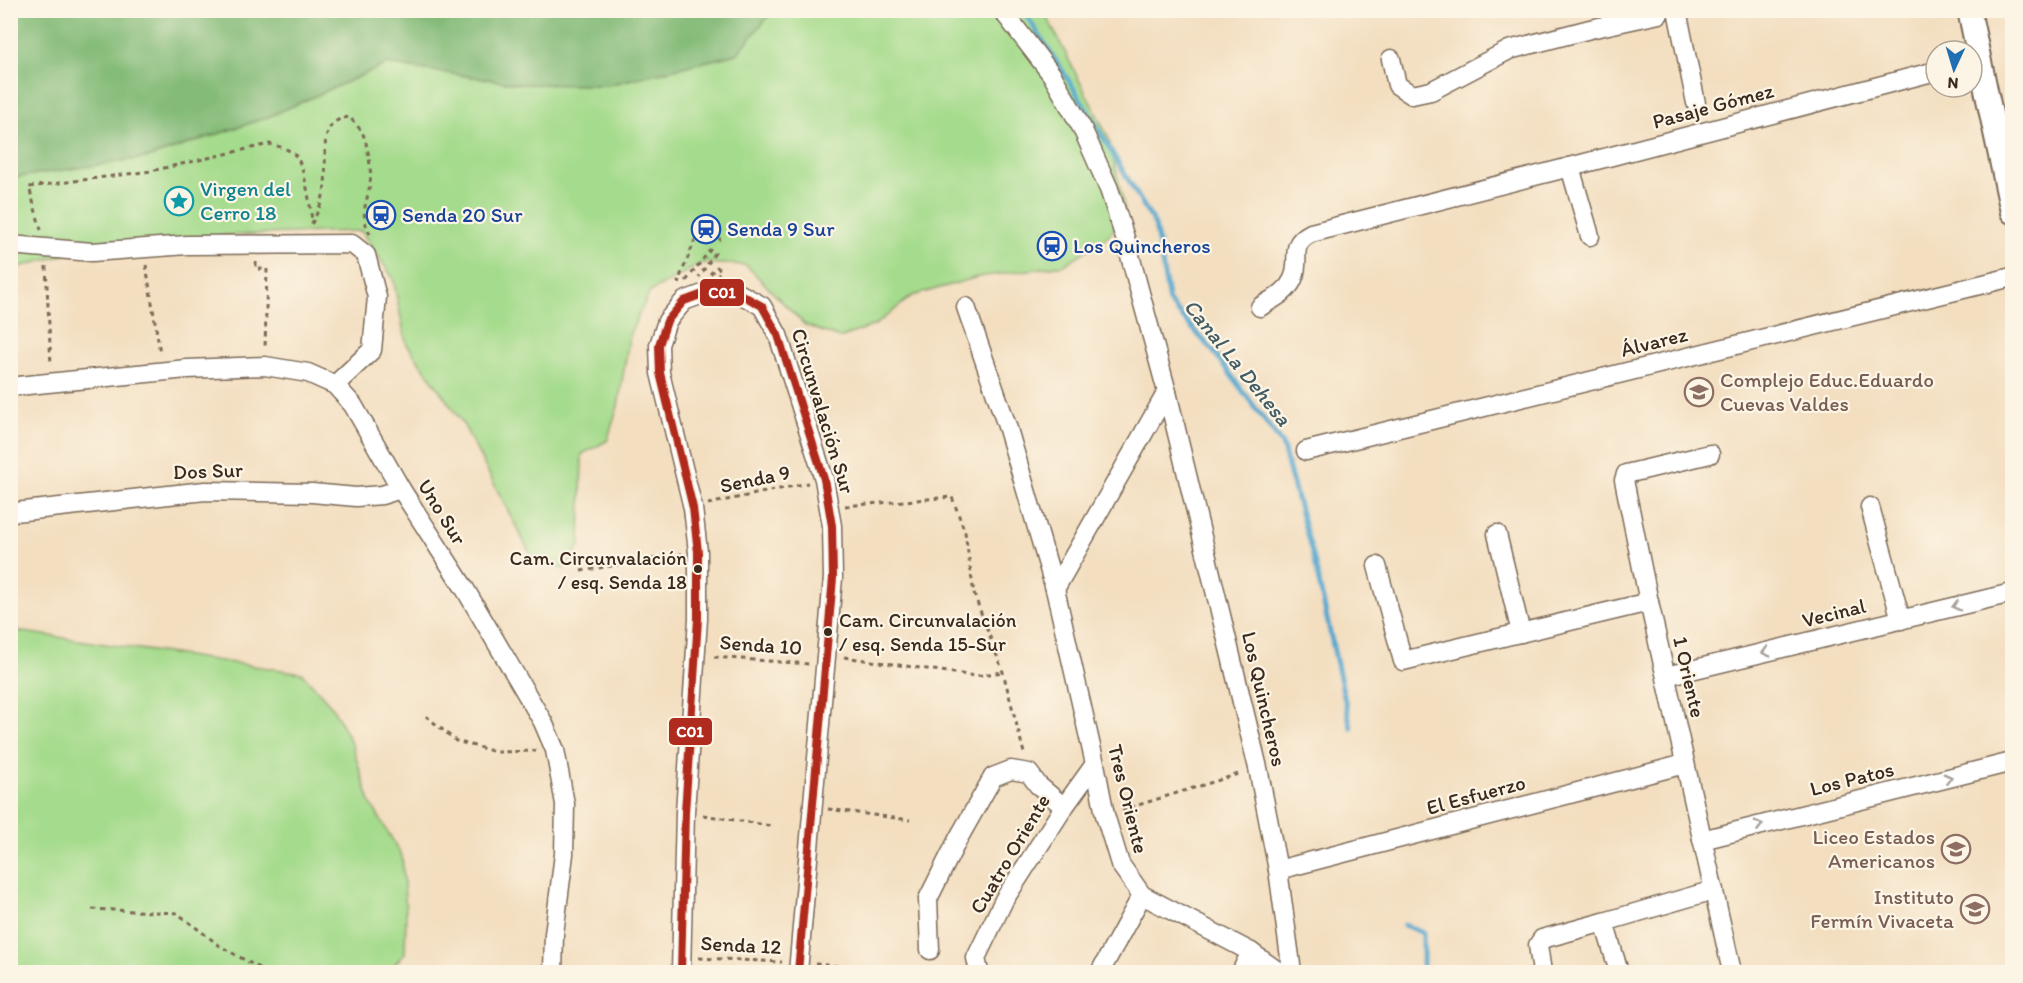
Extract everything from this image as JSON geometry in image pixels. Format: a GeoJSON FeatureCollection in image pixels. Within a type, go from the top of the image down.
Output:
{"type":"FeatureCollection","features":[{"type":"Feature","properties":{"kind":"main road"},"geometry":{"type":"LineString","coordinates":[[1969,10],[1973,39]]}},
{"type":"Feature","properties":{"kind":"main road"},"geometry":{"type":"LineString","coordinates":[[1984,90],[2009,180],[2013,212]]}},
{"type":"Feature","properties":{"kind":"street","name":"Los Quincheros"},"geometry":{"type":"LineString","coordinates":[[1002,10],[1052,75],[1082,128],[1109,189],[1167,392],[1258,768],[1278,870],[1292,972]]}},
{"type":"Feature","properties":{"kind":"street"},"geometry":{"type":"LineString","coordinates":[[1588,10],[1590,29]]}},
{"type":"Feature","properties":{"kind":"street"},"geometry":{"type":"LineString","coordinates":[[1391,59],[1397,85],[1412,95],[1431,91],[1509,50],[1668,12],[1696,103]]}},
{"type":"Feature","properties":{"kind":"street","name":"Pasaje Gómez"},"geometry":{"type":"LineString","coordinates":[[1260,307],[1284,291],[1293,279],[1297,259],[1296,248],[1300,238],[1311,233],[1924,74]]}},
{"type":"Feature","properties":{"kind":"street"},"geometry":{"type":"LineString","coordinates":[[1570,167],[1590,236]]}},
{"type":"Feature","properties":{"kind":"street"},"geometry":{"type":"LineString","coordinates":[[10,245],[92,252],[187,245],[352,244],[366,255],[377,297],[372,350],[335,385]]}},
{"type":"Feature","properties":{"kind":"street","name":"Álvarez"},"geometry":{"type":"LineString","coordinates":[[1306,451],[2013,277]]}},
{"type":"Feature","properties":{"kind":"street","name":"Circunvalación Sur"},"geometry":{"type":"LineString","coordinates":[[681,965],[685,812],[698,620],[698,552],[693,508],[660,373],[659,345],[667,321],[684,302],[711,291],[740,294],[762,306],[778,335],[824,479],[830,507],[834,550],[833,578],[799,968]]}},
{"type":"Feature","properties":{"kind":"street","name":"Tres Oriente"},"geometry":{"type":"LineString","coordinates":[[966,307],[1008,429],[1055,589],[1105,815],[1120,864],[1142,895],[1251,952],[1279,972]]}},
{"type":"Feature","properties":{"kind":"street","name":"Uno Sur"},"geometry":{"type":"LineString","coordinates":[[18,386],[162,371],[265,366],[308,373],[335,385],[353,405],[401,489],[465,590],[543,722],[555,750],[565,804],[564,854],[554,934],[553,972]]}},
{"type":"Feature","properties":{"kind":"street"},"geometry":{"type":"LineString","coordinates":[[1055,589],[1167,392]]}},
{"type":"Feature","properties":{"kind":"street","name":"1 Oriente"},"geometry":{"type":"LineString","coordinates":[[1710,454],[1626,474],[1624,480],[1732,972]]}},
{"type":"Feature","properties":{"kind":"street","name":"Dos Sur"},"geometry":{"type":"LineString","coordinates":[[15,512],[206,491],[312,493],[356,497],[382,495],[401,489]]}},
{"type":"Feature","properties":{"kind":"street"},"geometry":{"type":"LineString","coordinates":[[1870,507],[1901,620]]}},
{"type":"Feature","properties":{"kind":"street"},"geometry":{"type":"LineString","coordinates":[[1497,534],[1521,633]]}},
{"type":"Feature","properties":{"kind":"street"},"geometry":{"type":"LineString","coordinates":[[1377,566],[1403,661],[1649,602]]}},
{"type":"Feature","properties":{"kind":"street","name":"Vecinal"},"geometry":{"type":"LineString","coordinates":[[1666,676],[2013,593]]}},
{"type":"Feature","properties":{"kind":"street","name":"Los Patos"},"geometry":{"type":"LineString","coordinates":[[1702,840],[2013,762]]}},
{"type":"Feature","properties":{"kind":"street","name":"Cuatro Oriente"},"geometry":{"type":"LineString","coordinates":[[980,972],[976,958],[1004,900],[1064,807],[1095,764]]}},
{"type":"Feature","properties":{"kind":"street","name":"El Esfuerzo"},"geometry":{"type":"LineString","coordinates":[[1278,870],[1685,764]]}},
{"type":"Feature","properties":{"kind":"street"},"geometry":{"type":"LineString","coordinates":[[930,950],[928,899],[993,777],[1011,770],[1029,772],[1038,785],[1064,807]]}},
{"type":"Feature","properties":{"kind":"street"},"geometry":{"type":"LineString","coordinates":[[1542,972],[1538,945],[1542,939],[1714,890]]}},
{"type":"Feature","properties":{"kind":"street"},"geometry":{"type":"LineString","coordinates":[[1100,972],[1142,895]]}},
{"type":"Feature","properties":{"kind":"street"},"geometry":{"type":"LineString","coordinates":[[1604,922],[1618,972]]}},
{"type":"Feature","properties":{"kind":"street"},"geometry":{"type":"LineString","coordinates":[[1240,972],[1251,952]]}},
{"type":"Feature","properties":{"kind":"path"},"geometry":{"type":"LineString","coordinates":[[52,383],[45,248],[29,188],[151,171],[269,144],[281,147],[296,156],[311,203],[312,223],[323,198],[328,128],[339,118],[350,117],[361,132],[368,150],[370,185],[364,208]]}},
{"type":"Feature","properties":{"kind":"path"},"geometry":{"type":"LineString","coordinates":[[696,281],[715,253],[710,250],[684,284],[678,282],[695,240],[722,239]]}},
{"type":"Feature","properties":{"kind":"path"},"geometry":{"type":"LineString","coordinates":[[256,245],[256,268],[267,269],[265,366]]}},
{"type":"Feature","properties":{"kind":"path"},"geometry":{"type":"LineString","coordinates":[[143,248],[162,371]]}},
{"type":"Feature","properties":{"kind":"path","name":"Senda 9"},"geometry":{"type":"LineString","coordinates":[[693,508],[824,479]]}},
{"type":"Feature","properties":{"kind":"path"},"geometry":{"type":"LineString","coordinates":[[830,507],[952,497],[964,532],[974,594],[1003,672],[1029,772]]}},
{"type":"Feature","properties":{"kind":"path"},"geometry":{"type":"LineString","coordinates":[[581,571],[698,552]]}},
{"type":"Feature","properties":{"kind":"path","name":"Senda 10"},"geometry":{"type":"LineString","coordinates":[[694,656],[826,660],[975,676],[1003,672]]}},
{"type":"Feature","properties":{"kind":"path"},"geometry":{"type":"LineString","coordinates":[[426,716],[456,741],[496,753],[555,750]]}},
{"type":"Feature","properties":{"kind":"path"},"geometry":{"type":"LineString","coordinates":[[1105,815],[1258,768]]}},
{"type":"Feature","properties":{"kind":"path"},"geometry":{"type":"LineString","coordinates":[[813,807],[910,820]]}},
{"type":"Feature","properties":{"kind":"path"},"geometry":{"type":"LineString","coordinates":[[685,812],[772,826]]}},
{"type":"Feature","properties":{"kind":"path"},"geometry":{"type":"LineString","coordinates":[[92,909],[177,913],[220,946],[266,972]]}},
{"type":"Feature","properties":{"kind":"path","name":"Senda 12"},"geometry":{"type":"LineString","coordinates":[[681,965],[915,972]]}},
{"type":"Feature","properties":{"kind":"green space"},"geometry":{"type":"Polygon","coordinates":[[[11,10],[773,11],[737,54],[607,85],[520,84],[387,64],[268,117],[150,157],[11,178],[11,10]]]}},
{"type":"Feature","properties":{"kind":"green space"},"geometry":{"type":"Polygon","coordinates":[[[773,10],[1044,11],[1109,139],[1126,216],[1107,237],[1064,265],[978,277],[912,296],[875,325],[840,338],[805,325],[746,265],[702,263],[650,292],[630,333],[618,406],[607,441],[582,454],[580,546],[565,569],[535,563],[462,422],[406,343],[393,278],[361,231],[230,235],[95,247],[11,269],[11,178],[150,157],[268,117],[387,64],[520,84],[607,85],[737,54],[773,10]]]}},
{"type":"Feature","properties":{"kind":"green space"},"geometry":{"type":"Polygon","coordinates":[[[10,630],[302,673],[333,708],[352,745],[370,802],[402,856],[406,912],[405,953],[387,972],[11,972],[10,630]]]}},
{"type":"Feature","properties":{"kind":"waterway","name":"Canal La Dehesa"},"geometry":{"type":"LineString","coordinates":[[1023,10],[1078,95],[1155,225],[1169,302],[1214,352],[1282,444],[1315,564],[1351,728]]}},
{"type":"Feature","properties":{"kind":"waterway","name":"Canal La Dehesa"},"geometry":{"type":"LineString","coordinates":[[1404,925],[1423,933],[1423,972]]}},
{"type":"Feature","properties":{"kind":"transit line","name":"C01"},"geometry":{"type":"LineString","coordinates":[[681,972],[685,812],[698,619],[698,552],[693,508],[660,373],[659,345],[667,321],[684,301],[711,291],[740,294],[762,306],[778,335],[824,479],[832,526],[833,578],[798,972]]}},
{"type":"Feature","properties":{"kind":"place","name":"Virgen del Cerro 18"},"geometry":{"type":"Point","coordinates":[179,201]}},
{"type":"Feature","properties":{"kind":"place","name":"Senda 20 Sur"},"geometry":{"type":"Point","coordinates":[381,215]}},
{"type":"Feature","properties":{"kind":"place","name":"Senda 9 Sur"},"geometry":{"type":"Point","coordinates":[706,229]}},
{"type":"Feature","properties":{"kind":"place","name":"Los Quincheros"},"geometry":{"type":"Point","coordinates":[1052,246]}},
{"type":"Feature","properties":{"kind":"place","name":"Complejo Educ.Eduardo Cuevas Valdes"},"geometry":{"type":"Point","coordinates":[1699,392]}},
{"type":"Feature","properties":{"kind":"place","name":"Cam. Circunvalación / esq. Senda 18"},"geometry":{"type":"Point","coordinates":[698,569]}},
{"type":"Feature","properties":{"kind":"place","name":"Cam. Circunvalación / esq. Senda 15-Sur"},"geometry":{"type":"Point","coordinates":[828,632]}},
{"type":"Feature","properties":{"kind":"place","name":"Liceo Estados Americanos"},"geometry":{"type":"Point","coordinates":[1956,849]}},
{"type":"Feature","properties":{"kind":"place","name":"Instituto Fermín Vivaceta"},"geometry":{"type":"Point","coordinates":[1975,909]}}]}
